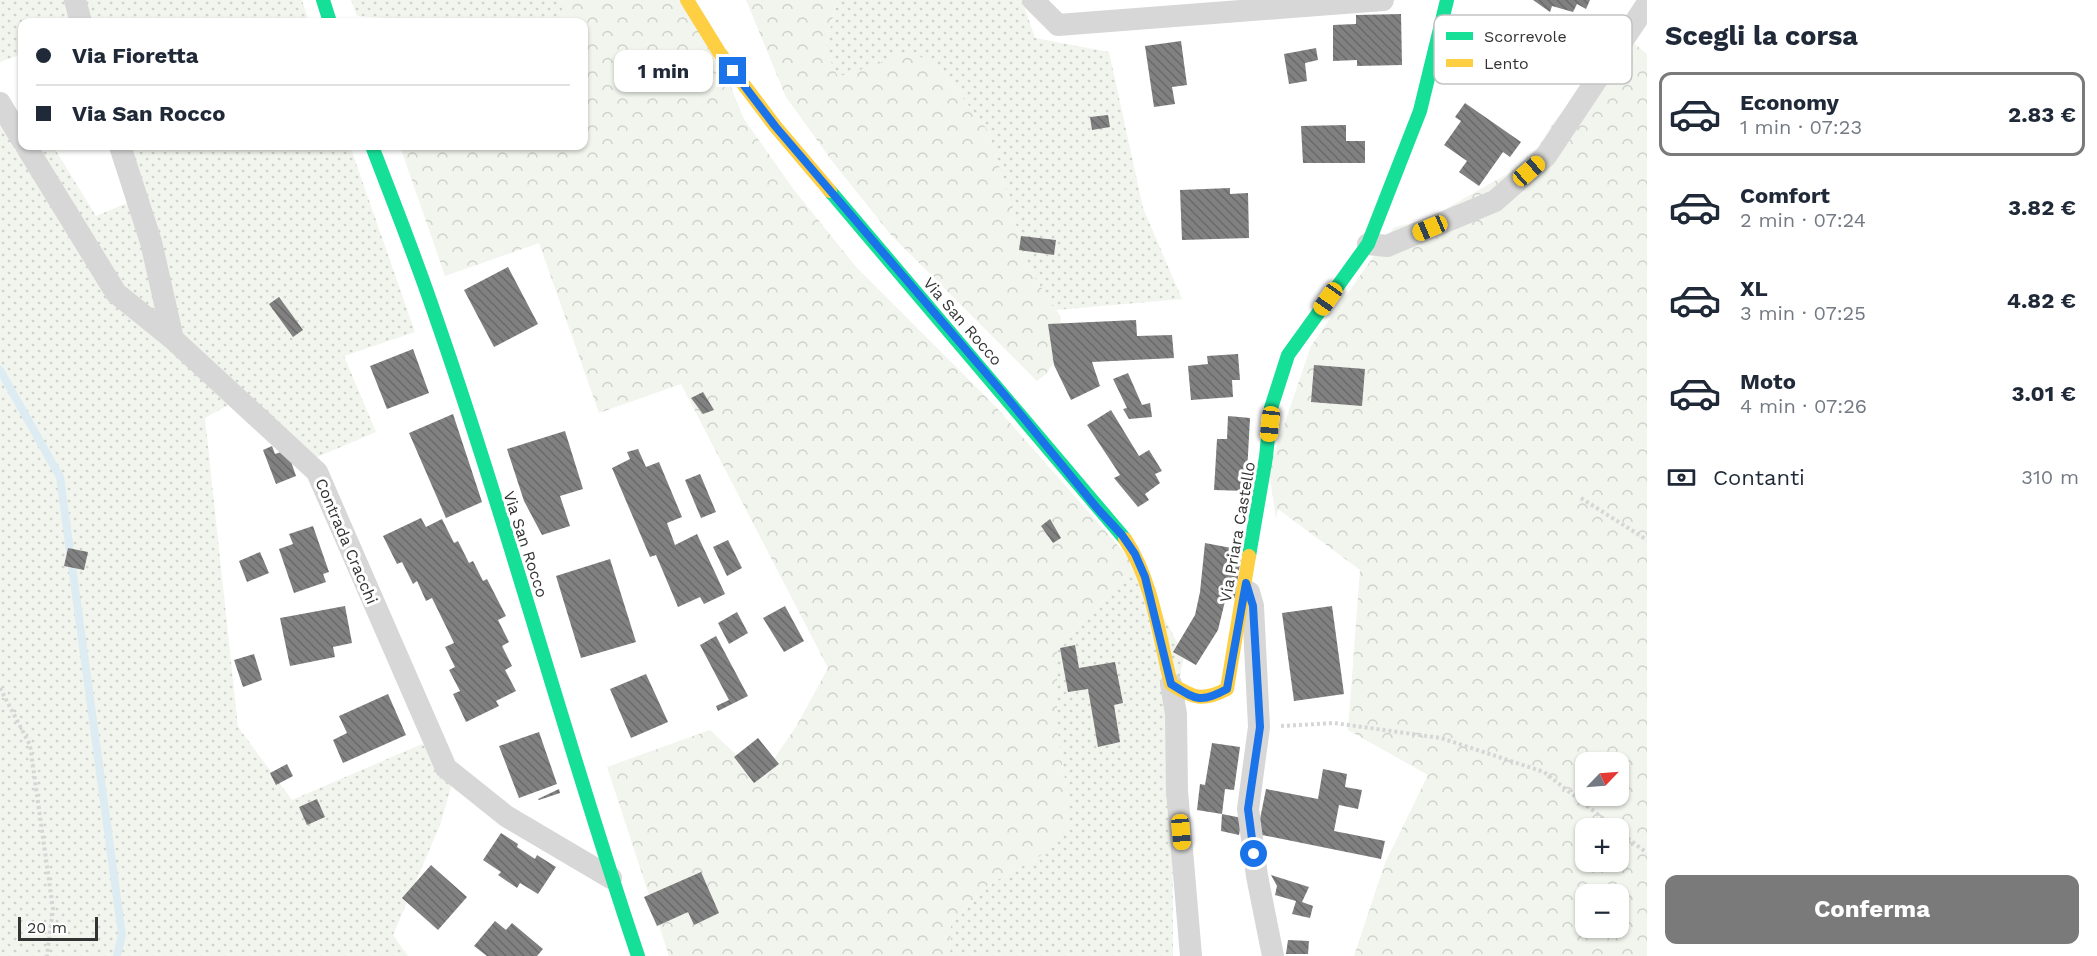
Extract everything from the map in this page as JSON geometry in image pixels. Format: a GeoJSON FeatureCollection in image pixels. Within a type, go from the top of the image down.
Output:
{"type":"FeatureCollection","features":[{"type":"Feature","properties":{"kind":"street"},"geometry":{"type":"LineString","coordinates":[[75,0],[80,18]]}},
{"type":"Feature","properties":{"kind":"street"},"geometry":{"type":"LineString","coordinates":[[323,0],[329,18]]}},
{"type":"Feature","properties":{"kind":"street","name":"Via San Rocco"},"geometry":{"type":"LineString","coordinates":[[687,0],[719,52],[775,126],[1008,399],[1128,544],[1145,577],[1171,684]]}},
{"type":"Feature","properties":{"kind":"street"},"geometry":{"type":"LineString","coordinates":[[1033,0],[1058,25],[1383,0]]}},
{"type":"Feature","properties":{"kind":"street","name":"Via Priara Castello"},"geometry":{"type":"LineString","coordinates":[[1443,15],[1447,0]]}},
{"type":"Feature","properties":{"kind":"street"},"geometry":{"type":"LineString","coordinates":[[1632,27],[1647,4]]}},
{"type":"Feature","properties":{"kind":"street","name":"Via Priara Castello"},"geometry":{"type":"LineString","coordinates":[[1171,684],[1194,698],[1212,697],[1227,689],[1266,457],[1271,408],[1288,355],[1368,244],[1420,111],[1434,53]]}},
{"type":"Feature","properties":{"kind":"street"},"geometry":{"type":"LineString","coordinates":[[1368,244],[1387,246],[1495,201],[1546,156],[1594,84]]}},
{"type":"Feature","properties":{"kind":"street"},"geometry":{"type":"LineString","coordinates":[[0,103],[18,133]]}},
{"type":"Feature","properties":{"kind":"street","name":"Contrada Cracchi"},"geometry":{"type":"LineString","coordinates":[[28,150],[116,293],[173,339],[317,472],[446,768],[506,816],[611,878]]}},
{"type":"Feature","properties":{"kind":"street"},"geometry":{"type":"LineString","coordinates":[[121,150],[151,242],[173,339]]}},
{"type":"Feature","properties":{"kind":"street","name":"Via San Rocco"},"geometry":{"type":"LineString","coordinates":[[373,150],[443,336],[611,878],[638,956]]}},
{"type":"Feature","properties":{"kind":"street"},"geometry":{"type":"LineString","coordinates":[[1246,583],[1253,606],[1260,727],[1248,809],[1257,876],[1273,956]]}},
{"type":"Feature","properties":{"kind":"street"},"geometry":{"type":"LineString","coordinates":[[1171,684],[1176,714],[1177,790],[1191,956]]}},
{"type":"Feature","properties":{"kind":"path"},"geometry":{"type":"LineString","coordinates":[[1581,498],[1647,540]]}},
{"type":"Feature","properties":{"kind":"path"},"geometry":{"type":"LineString","coordinates":[[0,688],[30,745],[53,909],[47,956]]}},
{"type":"Feature","properties":{"kind":"path"},"geometry":{"type":"LineString","coordinates":[[1260,727],[1334,723],[1441,738],[1544,772],[1603,818]]}},
{"type":"Feature","properties":{"kind":"path"},"geometry":{"type":"LineString","coordinates":[[1629,839],[1647,853]]}},
{"type":"Feature","properties":{"kind":"green space"},"geometry":{"type":"Polygon","coordinates":[[[0,0],[302,0],[308,18],[18,18],[18,55],[0,62],[0,0]]]}},
{"type":"Feature","properties":{"kind":"green space"},"geometry":{"type":"Polygon","coordinates":[[[351,0],[560,0],[565,18],[383,18],[357,16],[351,0]]]}},
{"type":"Feature","properties":{"kind":"green space"},"geometry":{"type":"Polygon","coordinates":[[[560,0],[695,0],[744,119],[794,190],[857,268],[997,408],[1136,566],[1057,650],[1057,730],[1067,794],[1067,828],[1040,856],[988,885],[951,923],[950,956],[669,956],[607,767],[710,730],[761,778],[797,725],[828,668],[681,384],[599,413],[539,243],[445,276],[401,150],[588,150],[588,18],[565,18],[560,0]]]}},
{"type":"Feature","properties":{"kind":"green space"},"geometry":{"type":"Polygon","coordinates":[[[746,0],[837,0],[825,49],[838,77],[873,66],[910,50],[941,70],[989,132],[1029,269],[1061,317],[1056,359],[1046,374],[1037,381],[891,235],[832,161],[786,97],[746,0]]]}},
{"type":"Feature","properties":{"kind":"green space"},"geometry":{"type":"Polygon","coordinates":[[[837,0],[1022,0],[1035,38],[1109,52],[1143,208],[1182,299],[1056,310],[1029,269],[989,132],[941,70],[873,66],[838,77],[825,50],[837,0]]]}},
{"type":"Feature","properties":{"kind":"green space"},"geometry":{"type":"Polygon","coordinates":[[[1632,41],[1647,54],[1647,956],[1354,956],[1385,863],[1428,775],[1348,730],[1360,570],[1278,509],[1276,519],[1269,469],[1311,346],[1394,227],[1424,221],[1509,173],[1539,146],[1554,122],[1587,84],[1632,84],[1632,41]]]}},
{"type":"Feature","properties":{"kind":"green space"},"geometry":{"type":"Polygon","coordinates":[[[18,110],[18,150],[55,150],[96,216],[139,198],[118,150],[351,150],[415,332],[344,356],[376,432],[308,461],[239,399],[205,418],[238,727],[292,800],[422,744],[457,767],[440,825],[393,935],[408,956],[0,956],[0,119],[18,110]]]}},
{"type":"Feature","properties":{"kind":"green space"},"geometry":{"type":"Polygon","coordinates":[[[1136,566],[1184,655],[1172,720],[1173,956],[950,956],[951,923],[988,885],[1040,856],[1067,794],[1057,730],[1057,650],[1136,566]]]}},
{"type":"Feature","properties":{"kind":"building"},"geometry":{"type":"Polygon","coordinates":[[[1533,0],[1590,0],[1586,9],[1577,4],[1573,12],[1552,6],[1550,12],[1533,0]]]}},
{"type":"Feature","properties":{"kind":"building"},"geometry":{"type":"Polygon","coordinates":[[[1401,14],[1402,65],[1357,66],[1357,60],[1333,61],[1333,25],[1356,24],[1356,15],[1401,14]]]}},
{"type":"Feature","properties":{"kind":"building"},"geometry":{"type":"Polygon","coordinates":[[[1181,41],[1187,85],[1172,87],[1175,104],[1154,107],[1145,46],[1181,41]]]}},
{"type":"Feature","properties":{"kind":"building"},"geometry":{"type":"Polygon","coordinates":[[[1316,48],[1318,60],[1305,63],[1307,81],[1289,84],[1284,54],[1316,48]]]}},
{"type":"Feature","properties":{"kind":"building"},"geometry":{"type":"Polygon","coordinates":[[[1465,103],[1521,142],[1510,157],[1503,152],[1479,186],[1459,172],[1467,161],[1444,145],[1461,121],[1455,117],[1465,103]]]}},
{"type":"Feature","properties":{"kind":"building"},"geometry":{"type":"Polygon","coordinates":[[[1108,115],[1110,127],[1092,130],[1090,117],[1108,115]]]}},
{"type":"Feature","properties":{"kind":"building"},"geometry":{"type":"Polygon","coordinates":[[[1346,125],[1346,141],[1365,141],[1365,163],[1303,163],[1301,126],[1346,125]]]}},
{"type":"Feature","properties":{"kind":"building"},"geometry":{"type":"Polygon","coordinates":[[[1230,188],[1230,194],[1248,193],[1249,238],[1182,240],[1180,190],[1230,188]]]}},
{"type":"Feature","properties":{"kind":"building"},"geometry":{"type":"Polygon","coordinates":[[[1021,236],[1056,240],[1054,255],[1019,250],[1021,236]]]}},
{"type":"Feature","properties":{"kind":"building"},"geometry":{"type":"Polygon","coordinates":[[[508,267],[538,324],[494,347],[464,290],[508,267]]]}},
{"type":"Feature","properties":{"kind":"building"},"geometry":{"type":"Polygon","coordinates":[[[279,297],[303,330],[293,337],[269,304],[279,297]]]}},
{"type":"Feature","properties":{"kind":"building"},"geometry":{"type":"Polygon","coordinates":[[[1136,320],[1137,336],[1172,335],[1174,358],[1092,362],[1100,386],[1071,400],[1054,365],[1048,324],[1136,320]]]}},
{"type":"Feature","properties":{"kind":"building"},"geometry":{"type":"Polygon","coordinates":[[[413,349],[429,393],[387,409],[370,366],[413,349]]]}},
{"type":"Feature","properties":{"kind":"building"},"geometry":{"type":"Polygon","coordinates":[[[1238,354],[1240,380],[1232,380],[1233,397],[1191,400],[1188,366],[1208,364],[1207,356],[1238,354]]]}},
{"type":"Feature","properties":{"kind":"building"},"geometry":{"type":"Polygon","coordinates":[[[1314,365],[1365,369],[1362,406],[1311,402],[1314,365]]]}},
{"type":"Feature","properties":{"kind":"building"},"geometry":{"type":"Polygon","coordinates":[[[1128,373],[1142,405],[1150,403],[1152,417],[1129,419],[1123,409],[1127,408],[1113,379],[1128,373]]]}},
{"type":"Feature","properties":{"kind":"building"},"geometry":{"type":"Polygon","coordinates":[[[703,392],[714,410],[703,414],[691,398],[703,392]]]}},
{"type":"Feature","properties":{"kind":"building"},"geometry":{"type":"Polygon","coordinates":[[[1111,410],[1139,456],[1149,450],[1162,471],[1155,474],[1160,483],[1145,494],[1149,500],[1138,507],[1114,478],[1120,475],[1087,425],[1111,410]]]}},
{"type":"Feature","properties":{"kind":"building"},"geometry":{"type":"Polygon","coordinates":[[[453,414],[482,502],[446,518],[409,433],[453,414]]]}},
{"type":"Feature","properties":{"kind":"building"},"geometry":{"type":"Polygon","coordinates":[[[1228,416],[1250,418],[1246,491],[1214,490],[1217,439],[1227,439],[1228,416]]]}},
{"type":"Feature","properties":{"kind":"building"},"geometry":{"type":"Polygon","coordinates":[[[565,431],[583,489],[560,496],[570,526],[542,535],[524,501],[507,449],[565,431]]]}},
{"type":"Feature","properties":{"kind":"building"},"geometry":{"type":"Polygon","coordinates":[[[272,446],[275,454],[287,450],[296,476],[276,484],[263,450],[272,446]]]}},
{"type":"Feature","properties":{"kind":"building"},"geometry":{"type":"Polygon","coordinates":[[[638,449],[646,467],[659,462],[682,517],[667,523],[675,545],[697,534],[725,594],[704,604],[700,597],[678,607],[656,555],[650,557],[612,468],[630,459],[627,452],[638,449]]]}},
{"type":"Feature","properties":{"kind":"building"},"geometry":{"type":"Polygon","coordinates":[[[700,474],[716,512],[701,518],[685,480],[700,474]]]}},
{"type":"Feature","properties":{"kind":"building"},"geometry":{"type":"Polygon","coordinates":[[[421,518],[426,527],[442,519],[454,543],[458,541],[469,563],[473,561],[483,581],[487,579],[506,616],[498,620],[509,642],[502,646],[512,666],[505,670],[516,691],[496,701],[499,706],[466,722],[453,694],[460,691],[449,670],[455,667],[445,647],[454,643],[432,598],[426,601],[417,581],[413,584],[402,562],[397,564],[383,536],[421,518]]]}},
{"type":"Feature","properties":{"kind":"building"},"geometry":{"type":"Polygon","coordinates":[[[1050,519],[1061,538],[1053,543],[1041,526],[1050,519]]]}},
{"type":"Feature","properties":{"kind":"building"},"geometry":{"type":"Polygon","coordinates":[[[313,526],[329,572],[323,574],[326,582],[294,593],[279,549],[293,544],[289,534],[313,526]]]}},
{"type":"Feature","properties":{"kind":"building"},"geometry":{"type":"Polygon","coordinates":[[[728,540],[742,568],[727,576],[713,547],[728,540]]]}},
{"type":"Feature","properties":{"kind":"building"},"geometry":{"type":"Polygon","coordinates":[[[1205,543],[1242,550],[1235,598],[1226,597],[1218,630],[1196,665],[1173,652],[1195,615],[1205,543]]]}},
{"type":"Feature","properties":{"kind":"building"},"geometry":{"type":"Polygon","coordinates":[[[68,548],[88,552],[84,570],[64,566],[68,548]]]}},
{"type":"Feature","properties":{"kind":"building"},"geometry":{"type":"Polygon","coordinates":[[[260,552],[269,573],[247,582],[239,561],[260,552]]]}},
{"type":"Feature","properties":{"kind":"building"},"geometry":{"type":"Polygon","coordinates":[[[610,559],[636,642],[581,658],[556,576],[610,559]]]}},
{"type":"Feature","properties":{"kind":"building"},"geometry":{"type":"Polygon","coordinates":[[[345,606],[352,643],[333,647],[335,657],[290,666],[280,618],[345,606]]]}},
{"type":"Feature","properties":{"kind":"building"},"geometry":{"type":"Polygon","coordinates":[[[785,606],[804,641],[784,652],[763,618],[785,606]]]}},
{"type":"Feature","properties":{"kind":"building"},"geometry":{"type":"Polygon","coordinates":[[[1332,606],[1344,694],[1294,701],[1282,613],[1332,606]]]}},
{"type":"Feature","properties":{"kind":"building"},"geometry":{"type":"Polygon","coordinates":[[[737,612],[748,633],[729,644],[718,623],[737,612]]]}},
{"type":"Feature","properties":{"kind":"building"},"geometry":{"type":"Polygon","coordinates":[[[716,636],[748,696],[718,711],[716,706],[729,700],[700,645],[716,636]]]}},
{"type":"Feature","properties":{"kind":"building"},"geometry":{"type":"Polygon","coordinates":[[[1075,645],[1079,668],[1115,662],[1123,703],[1114,705],[1120,742],[1098,747],[1088,689],[1068,692],[1060,648],[1075,645]]]}},
{"type":"Feature","properties":{"kind":"building"},"geometry":{"type":"Polygon","coordinates":[[[254,654],[262,680],[243,687],[234,660],[254,654]]]}},
{"type":"Feature","properties":{"kind":"building"},"geometry":{"type":"Polygon","coordinates":[[[646,674],[668,722],[631,738],[610,689],[646,674]]]}},
{"type":"Feature","properties":{"kind":"building"},"geometry":{"type":"Polygon","coordinates":[[[388,694],[406,735],[343,763],[333,740],[347,733],[339,716],[388,694]]]}},
{"type":"Feature","properties":{"kind":"building"},"geometry":{"type":"Polygon","coordinates":[[[539,732],[557,784],[519,798],[499,746],[539,732]]]}},
{"type":"Feature","properties":{"kind":"building"},"geometry":{"type":"Polygon","coordinates":[[[758,738],[779,764],[754,783],[734,757],[758,738]]]}},
{"type":"Feature","properties":{"kind":"building"},"geometry":{"type":"Polygon","coordinates":[[[1212,743],[1240,747],[1234,790],[1225,789],[1222,814],[1197,810],[1200,784],[1205,785],[1212,743]]]}},
{"type":"Feature","properties":{"kind":"building"},"geometry":{"type":"Polygon","coordinates":[[[287,764],[293,776],[276,785],[270,773],[287,764]]]}},
{"type":"Feature","properties":{"kind":"building"},"geometry":{"type":"Polygon","coordinates":[[[1323,769],[1347,774],[1345,787],[1362,790],[1358,809],[1339,805],[1334,831],[1385,841],[1381,859],[1257,834],[1266,789],[1318,799],[1323,769]]]}},
{"type":"Feature","properties":{"kind":"building"},"geometry":{"type":"Polygon","coordinates":[[[559,789],[560,793],[538,799],[559,789]]]}},
{"type":"Feature","properties":{"kind":"building"},"geometry":{"type":"Polygon","coordinates":[[[317,799],[325,817],[307,825],[299,807],[317,799]]]}},
{"type":"Feature","properties":{"kind":"building"},"geometry":{"type":"Polygon","coordinates":[[[1222,814],[1242,818],[1239,835],[1221,831],[1222,814]]]}},
{"type":"Feature","properties":{"kind":"building"},"geometry":{"type":"Polygon","coordinates":[[[501,833],[535,859],[537,855],[556,867],[538,894],[520,883],[517,888],[498,875],[501,872],[483,860],[501,833]]]}},
{"type":"Feature","properties":{"kind":"building"},"geometry":{"type":"Polygon","coordinates":[[[431,865],[467,897],[438,930],[402,898],[431,865]]]}},
{"type":"Feature","properties":{"kind":"building"},"geometry":{"type":"Polygon","coordinates":[[[701,872],[719,913],[694,925],[688,912],[657,926],[644,897],[701,872]]]}},
{"type":"Feature","properties":{"kind":"building"},"geometry":{"type":"Polygon","coordinates":[[[1271,875],[1309,887],[1302,902],[1313,906],[1310,918],[1292,914],[1296,901],[1275,895],[1277,886],[1271,875]]]}},
{"type":"Feature","properties":{"kind":"building"},"geometry":{"type":"Polygon","coordinates":[[[495,921],[506,930],[512,923],[543,949],[537,956],[487,956],[474,946],[495,921]]]}},
{"type":"Feature","properties":{"kind":"building"},"geometry":{"type":"Polygon","coordinates":[[[1288,940],[1309,941],[1308,954],[1286,954],[1288,940]]]}},
{"type":"Feature","properties":{"kind":"waterway"},"geometry":{"type":"LineString","coordinates":[[0,370],[60,477],[122,935],[117,956]]}},
{"type":"Feature","properties":{"kind":"traffic: fast"},"geometry":{"type":"LineString","coordinates":[[323,0],[329,18]]}},
{"type":"Feature","properties":{"kind":"traffic: fast"},"geometry":{"type":"LineString","coordinates":[[1443,15],[1447,0]]}},
{"type":"Feature","properties":{"kind":"traffic: fast"},"geometry":{"type":"LineString","coordinates":[[1249,556],[1266,457],[1271,408],[1288,355],[1368,244],[1420,111],[1434,53]]}},
{"type":"Feature","properties":{"kind":"traffic: fast"},"geometry":{"type":"LineString","coordinates":[[374,150],[419,270],[461,392],[638,956]]}},
{"type":"Feature","properties":{"kind":"traffic: fast"},"geometry":{"type":"LineString","coordinates":[[830,191],[1125,539]]}},
{"type":"Feature","properties":{"kind":"traffic: slow"},"geometry":{"type":"LineString","coordinates":[[687,0],[719,52],[775,126],[830,191]]}},
{"type":"Feature","properties":{"kind":"traffic: slow"},"geometry":{"type":"LineString","coordinates":[[1125,539],[1135,555],[1149,591],[1171,684],[1198,697],[1211,696],[1227,689],[1249,556]]}},
{"type":"Feature","properties":{"kind":"route"},"geometry":{"type":"LineString","coordinates":[[733,71],[775,126],[1122,535],[1135,554],[1145,577],[1171,684],[1194,698],[1212,697],[1227,689],[1246,583],[1253,606],[1260,727],[1248,809],[1254,854]]}}]}
